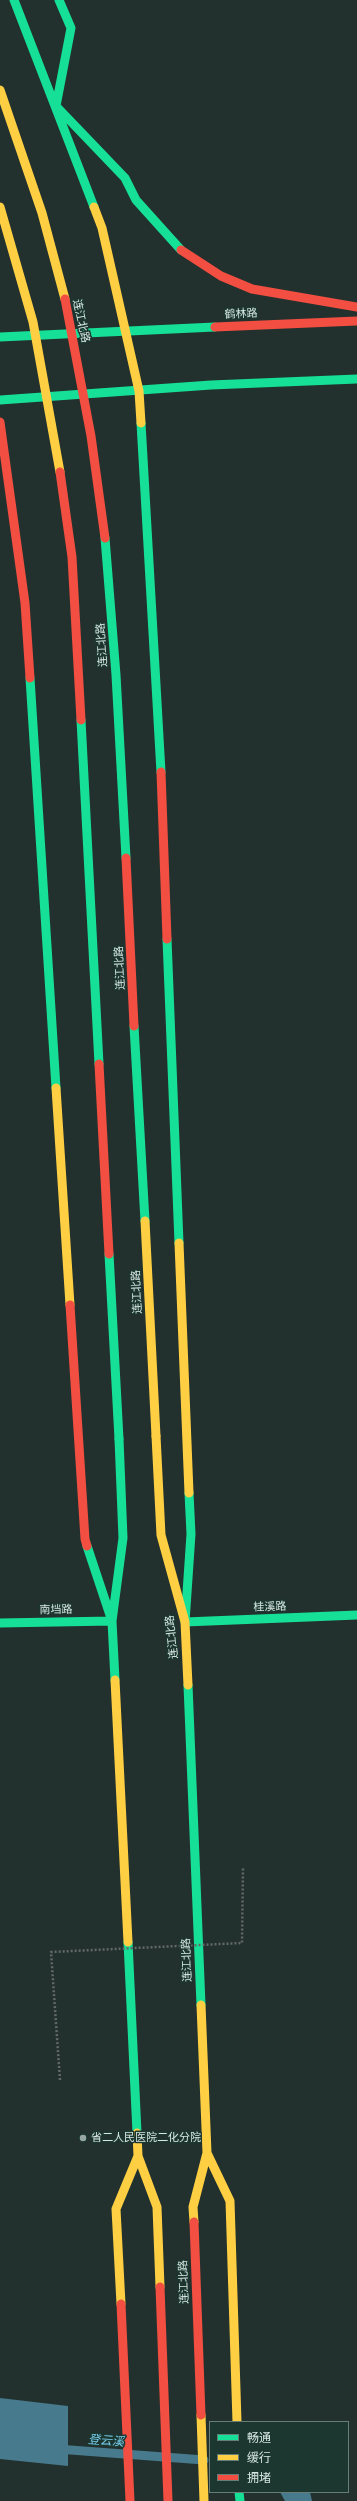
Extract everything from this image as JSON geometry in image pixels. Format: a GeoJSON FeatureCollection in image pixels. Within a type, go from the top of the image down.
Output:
{"type":"FeatureCollection","features":[{"type":"Feature","properties":{"kind":"main road"},"geometry":{"type":"LineString","coordinates":[[14,0],[102,228],[127,332],[139,391],[158,700],[190,1534],[184,1622]]}},
{"type":"Feature","properties":{"kind":"main road"},"geometry":{"type":"LineString","coordinates":[[56,106],[71,28],[59,0]]}},
{"type":"Feature","properties":{"kind":"main road","name":"连江北路"},"geometry":{"type":"LineString","coordinates":[[0,90],[42,213],[69,315],[91,436],[107,554],[116,675],[161,1535],[184,1622],[207,2153],[193,2207],[204,2501]]}},
{"type":"Feature","properties":{"kind":"main road"},"geometry":{"type":"LineString","coordinates":[[56,106],[125,178],[136,200],[156,225],[191,258],[221,276],[252,289],[357,307]]}},
{"type":"Feature","properties":{"kind":"main road"},"geometry":{"type":"LineString","coordinates":[[0,207],[33,322],[55,440],[72,557],[124,1538],[112,1621],[138,2156],[157,2207],[168,2501]]}},
{"type":"Feature","properties":{"kind":"main road","name":"鹤林路"},"geometry":{"type":"LineString","coordinates":[[0,337],[357,321]]}},
{"type":"Feature","properties":{"kind":"main road"},"geometry":{"type":"LineString","coordinates":[[0,400],[211,385],[357,379]]}},
{"type":"Feature","properties":{"kind":"main road"},"geometry":{"type":"LineString","coordinates":[[0,422],[25,603],[85,1539],[112,1621]]}},
{"type":"Feature","properties":{"kind":"main road"},"geometry":{"type":"LineString","coordinates":[[10,566],[25,603]]}},
{"type":"Feature","properties":{"kind":"main road","name":"桂溪路"},"geometry":{"type":"LineString","coordinates":[[184,1622],[357,1615]]}},
{"type":"Feature","properties":{"kind":"main road","name":"南垱路"},"geometry":{"type":"LineString","coordinates":[[0,1623],[112,1621]]}},
{"type":"Feature","properties":{"kind":"main road"},"geometry":{"type":"LineString","coordinates":[[207,2153],[230,2201],[237,2421]]}},
{"type":"Feature","properties":{"kind":"main road"},"geometry":{"type":"LineString","coordinates":[[130,2501],[116,2209],[138,2156]]}},
{"type":"Feature","properties":{"kind":"path"},"geometry":{"type":"LineString","coordinates":[[60,2080],[51,1952],[242,1943],[243,1867]]}},
{"type":"Feature","properties":{"kind":"water"},"geometry":{"type":"Polygon","coordinates":[[[0,2398],[68,2406],[68,2466],[0,2459],[0,2398]]]}},
{"type":"Feature","properties":{"kind":"water"},"geometry":{"type":"Polygon","coordinates":[[[281,2493],[310,2493],[312,2501],[285,2501],[281,2493]]]}},
{"type":"Feature","properties":{"kind":"waterway","name":"登云溪"},"geometry":{"type":"LineString","coordinates":[[57,2449],[204,2460]]}},
{"type":"Feature","properties":{"kind":"traffic: fast"},"geometry":{"type":"LineString","coordinates":[[14,0],[94,207]]}},
{"type":"Feature","properties":{"kind":"traffic: fast"},"geometry":{"type":"LineString","coordinates":[[59,0],[71,28],[56,106],[125,178],[136,200],[181,250]]}},
{"type":"Feature","properties":{"kind":"traffic: fast"},"geometry":{"type":"LineString","coordinates":[[0,337],[215,327]]}},
{"type":"Feature","properties":{"kind":"traffic: fast"},"geometry":{"type":"LineString","coordinates":[[0,400],[211,385],[357,379]]}},
{"type":"Feature","properties":{"kind":"traffic: fast"},"geometry":{"type":"LineString","coordinates":[[141,423],[161,772]]}},
{"type":"Feature","properties":{"kind":"traffic: fast"},"geometry":{"type":"LineString","coordinates":[[105,538],[116,675],[126,858]]}},
{"type":"Feature","properties":{"kind":"traffic: fast"},"geometry":{"type":"LineString","coordinates":[[30,678],[56,1088]]}},
{"type":"Feature","properties":{"kind":"traffic: fast"},"geometry":{"type":"LineString","coordinates":[[81,720],[99,1064]]}},
{"type":"Feature","properties":{"kind":"traffic: fast"},"geometry":{"type":"LineString","coordinates":[[167,939],[179,1243]]}},
{"type":"Feature","properties":{"kind":"traffic: fast"},"geometry":{"type":"LineString","coordinates":[[134,1026],[145,1221]]}},
{"type":"Feature","properties":{"kind":"traffic: fast"},"geometry":{"type":"LineString","coordinates":[[109,1254],[119,1439]]}},
{"type":"Feature","properties":{"kind":"traffic: fast"},"geometry":{"type":"LineString","coordinates":[[115,1680],[112,1621],[123,1538],[119,1439]]}},
{"type":"Feature","properties":{"kind":"traffic: fast"},"geometry":{"type":"LineString","coordinates":[[189,1493],[191,1534],[185,1622],[357,1615]]}},
{"type":"Feature","properties":{"kind":"traffic: fast"},"geometry":{"type":"LineString","coordinates":[[0,1623],[112,1621],[87,1546]]}},
{"type":"Feature","properties":{"kind":"traffic: fast"},"geometry":{"type":"LineString","coordinates":[[188,1685],[201,2005]]}},
{"type":"Feature","properties":{"kind":"traffic: fast"},"geometry":{"type":"LineString","coordinates":[[128,1942],[137,2133]]}},
{"type":"Feature","properties":{"kind":"traffic: fast"},"geometry":{"type":"LineString","coordinates":[[239,2493],[240,2501]]}},
{"type":"Feature","properties":{"kind":"traffic: slow"},"geometry":{"type":"LineString","coordinates":[[0,90],[42,213],[65,299]]}},
{"type":"Feature","properties":{"kind":"traffic: slow"},"geometry":{"type":"LineString","coordinates":[[0,207],[33,322],[60,472]]}},
{"type":"Feature","properties":{"kind":"traffic: slow"},"geometry":{"type":"LineString","coordinates":[[94,207],[102,228],[139,391],[141,423]]}},
{"type":"Feature","properties":{"kind":"traffic: slow"},"geometry":{"type":"LineString","coordinates":[[56,1088],[70,1305]]}},
{"type":"Feature","properties":{"kind":"traffic: slow"},"geometry":{"type":"LineString","coordinates":[[145,1221],[156,1436]]}},
{"type":"Feature","properties":{"kind":"traffic: slow"},"geometry":{"type":"LineString","coordinates":[[179,1243],[189,1493]]}},
{"type":"Feature","properties":{"kind":"traffic: slow"},"geometry":{"type":"LineString","coordinates":[[156,1436],[161,1535],[185,1622],[188,1685]]}},
{"type":"Feature","properties":{"kind":"traffic: slow"},"geometry":{"type":"LineString","coordinates":[[115,1680],[128,1942]]}},
{"type":"Feature","properties":{"kind":"traffic: slow"},"geometry":{"type":"LineString","coordinates":[[194,2222],[193,2207],[207,2153],[201,2005]]}},
{"type":"Feature","properties":{"kind":"traffic: slow"},"geometry":{"type":"LineString","coordinates":[[137,2133],[138,2156],[157,2207],[160,2287]]}},
{"type":"Feature","properties":{"kind":"traffic: slow"},"geometry":{"type":"LineString","coordinates":[[207,2153],[230,2201],[237,2421]]}},
{"type":"Feature","properties":{"kind":"traffic: slow"},"geometry":{"type":"LineString","coordinates":[[121,2304],[116,2209],[138,2156]]}},
{"type":"Feature","properties":{"kind":"traffic: slow"},"geometry":{"type":"LineString","coordinates":[[201,2415],[204,2501]]}},
{"type":"Feature","properties":{"kind":"traffic: jam"},"geometry":{"type":"LineString","coordinates":[[181,250],[221,276],[252,289],[357,307]]}},
{"type":"Feature","properties":{"kind":"traffic: jam"},"geometry":{"type":"LineString","coordinates":[[65,299],[91,436],[105,538]]}},
{"type":"Feature","properties":{"kind":"traffic: jam"},"geometry":{"type":"LineString","coordinates":[[215,327],[357,321]]}},
{"type":"Feature","properties":{"kind":"traffic: jam"},"geometry":{"type":"LineString","coordinates":[[0,422],[25,603],[30,678]]}},
{"type":"Feature","properties":{"kind":"traffic: jam"},"geometry":{"type":"LineString","coordinates":[[60,472],[72,557],[81,720]]}},
{"type":"Feature","properties":{"kind":"traffic: jam"},"geometry":{"type":"LineString","coordinates":[[161,772],[167,939]]}},
{"type":"Feature","properties":{"kind":"traffic: jam"},"geometry":{"type":"LineString","coordinates":[[126,858],[134,1026]]}},
{"type":"Feature","properties":{"kind":"traffic: jam"},"geometry":{"type":"LineString","coordinates":[[99,1064],[109,1254]]}},
{"type":"Feature","properties":{"kind":"traffic: jam"},"geometry":{"type":"LineString","coordinates":[[70,1305],[85,1539],[87,1546]]}},
{"type":"Feature","properties":{"kind":"traffic: jam"},"geometry":{"type":"LineString","coordinates":[[194,2222],[201,2415]]}},
{"type":"Feature","properties":{"kind":"traffic: jam"},"geometry":{"type":"LineString","coordinates":[[160,2287],[168,2501]]}},
{"type":"Feature","properties":{"kind":"traffic: jam"},"geometry":{"type":"LineString","coordinates":[[121,2304],[130,2501]]}},
{"type":"Feature","properties":{"kind":"place","name":"省二人民医院二化分院"},"geometry":{"type":"Point","coordinates":[83,2138]}}]}
